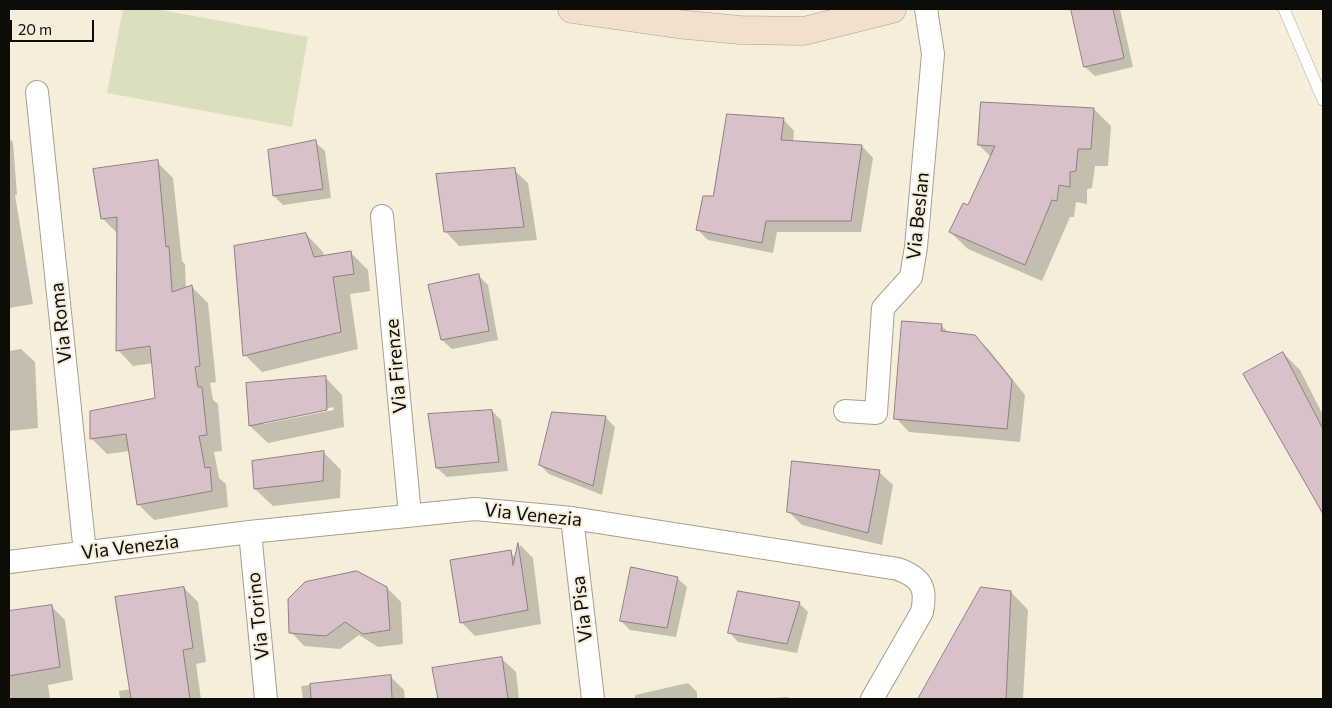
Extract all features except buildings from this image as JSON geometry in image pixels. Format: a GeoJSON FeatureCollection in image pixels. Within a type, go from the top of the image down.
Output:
{"type":"FeatureCollection","features":[{"type":"Feature","properties":{"kind":"main road"},"geometry":{"type":"LineString","coordinates":[[572,9],[677,24],[740,30],[795,31],[804,31],[892,9]]}},
{"type":"Feature","properties":{"kind":"street","name":"Via Beslan"},"geometry":{"type":"LineString","coordinates":[[845,411],[876,413],[883,308],[910,277],[916,247],[933,54],[926,9]]}},
{"type":"Feature","properties":{"kind":"street","name":"Via Roma"},"geometry":{"type":"LineString","coordinates":[[37,92],[86,553]]}},
{"type":"Feature","properties":{"kind":"street","name":"Via Firenze"},"geometry":{"type":"LineString","coordinates":[[382,216],[410,515]]}},
{"type":"Feature","properties":{"kind":"street","name":"Via Venezia"},"geometry":{"type":"LineString","coordinates":[[9,562],[250,532],[475,508],[572,518],[898,568],[919,580],[925,599],[922,612],[872,699]]}},
{"type":"Feature","properties":{"kind":"street","name":"Via Pisa"},"geometry":{"type":"LineString","coordinates":[[572,518],[593,699]]}},
{"type":"Feature","properties":{"kind":"street","name":"Via Torino"},"geometry":{"type":"LineString","coordinates":[[250,532],[266,699]]}},
{"type":"Feature","properties":{"kind":"lane"},"geometry":{"type":"LineString","coordinates":[[1284,9],[1323,100]]}},
{"type":"Feature","properties":{"kind":"green space"},"geometry":{"type":"Polygon","coordinates":[[[123,9],[156,9],[308,37],[292,127],[107,93],[123,9]]]}}]}
